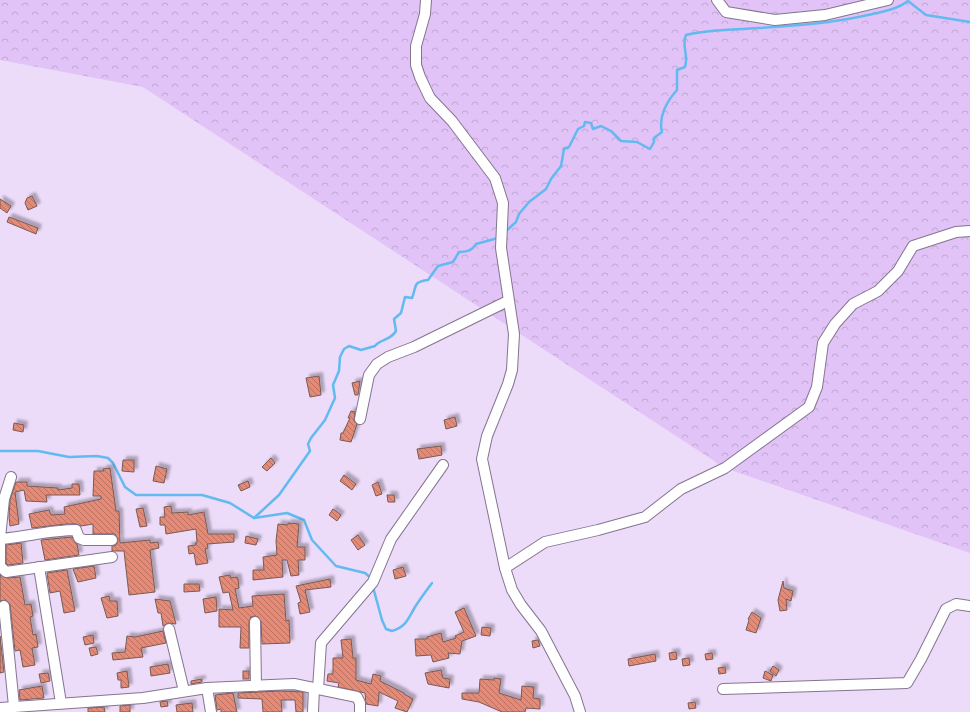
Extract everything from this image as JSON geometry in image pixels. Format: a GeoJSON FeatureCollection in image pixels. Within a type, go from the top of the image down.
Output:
{"type":"FeatureCollection","features":[{"type":"Feature","properties":{"kind":"street"},"geometry":{"type":"LineString","coordinates":[[426,0],[425,14],[416,46],[416,65],[430,98],[452,121],[495,178],[503,203],[501,248],[514,334],[512,370],[508,384],[487,436],[482,459],[505,568],[512,590],[521,605],[542,632],[576,696],[580,712]]}},
{"type":"Feature","properties":{"kind":"street"},"geometry":{"type":"LineString","coordinates":[[717,0],[726,12],[775,20],[825,15],[888,0]]}},
{"type":"Feature","properties":{"kind":"street"},"geometry":{"type":"LineString","coordinates":[[505,568],[545,542],[598,530],[645,517],[681,489],[725,468],[791,422],[809,407],[817,387],[823,343],[835,324],[852,304],[878,291],[898,271],[912,246],[956,232],[970,232]]}},
{"type":"Feature","properties":{"kind":"street"},"geometry":{"type":"LineString","coordinates":[[360,419],[369,375],[377,364],[388,357],[414,347],[508,301]]}},
{"type":"Feature","properties":{"kind":"street"},"geometry":{"type":"LineString","coordinates":[[313,712],[321,643],[373,582],[391,539],[443,465]]}},
{"type":"Feature","properties":{"kind":"street"},"geometry":{"type":"LineString","coordinates":[[11,477],[4,499],[0,539],[0,566],[6,572],[112,557]]}},
{"type":"Feature","properties":{"kind":"street"},"geometry":{"type":"LineString","coordinates":[[0,539],[34,535],[46,531],[76,530],[79,538],[84,540],[112,540]]}},
{"type":"Feature","properties":{"kind":"street"},"geometry":{"type":"LineString","coordinates":[[40,567],[61,703]]}},
{"type":"Feature","properties":{"kind":"street"},"geometry":{"type":"LineString","coordinates":[[723,689],[907,683],[946,609],[956,604],[970,606]]}},
{"type":"Feature","properties":{"kind":"street"},"geometry":{"type":"LineString","coordinates":[[4,606],[14,706]]}},
{"type":"Feature","properties":{"kind":"street"},"geometry":{"type":"LineString","coordinates":[[255,622],[256,686]]}},
{"type":"Feature","properties":{"kind":"street"},"geometry":{"type":"LineString","coordinates":[[170,629],[184,691]]}},
{"type":"Feature","properties":{"kind":"street"},"geometry":{"type":"LineString","coordinates":[[0,708],[143,698],[207,688],[294,684],[357,697],[360,703],[360,712]]}},
{"type":"Feature","properties":{"kind":"street"},"geometry":{"type":"LineString","coordinates":[[207,688],[211,712]]}},
{"type":"Feature","properties":{"kind":"green space"},"geometry":{"type":"Polygon","coordinates":[[[0,0],[970,0],[970,553],[725,468],[143,87],[0,60],[0,0]]]}},
{"type":"Feature","properties":{"kind":"building"},"geometry":{"type":"Polygon","coordinates":[[[32,196],[37,206],[28,210],[25,203],[27,198],[32,196]]]}},
{"type":"Feature","properties":{"kind":"building"},"geometry":{"type":"Polygon","coordinates":[[[0,199],[11,206],[7,213],[0,208],[0,199]]]}},
{"type":"Feature","properties":{"kind":"building"},"geometry":{"type":"Polygon","coordinates":[[[9,217],[38,228],[36,234],[7,222],[9,217]]]}},
{"type":"Feature","properties":{"kind":"building"},"geometry":{"type":"Polygon","coordinates":[[[319,376],[321,395],[310,397],[306,378],[319,376]]]}},
{"type":"Feature","properties":{"kind":"building"},"geometry":{"type":"Polygon","coordinates":[[[360,381],[358,395],[355,395],[352,383],[360,381]]]}},
{"type":"Feature","properties":{"kind":"building"},"geometry":{"type":"Polygon","coordinates":[[[351,411],[355,412],[354,421],[357,424],[351,442],[340,440],[341,433],[343,433],[350,418],[348,418],[351,411]]]}},
{"type":"Feature","properties":{"kind":"building"},"geometry":{"type":"Polygon","coordinates":[[[455,417],[457,426],[446,429],[444,420],[455,417]]]}},
{"type":"Feature","properties":{"kind":"building"},"geometry":{"type":"Polygon","coordinates":[[[14,423],[24,425],[23,432],[13,430],[14,423]]]}},
{"type":"Feature","properties":{"kind":"building"},"geometry":{"type":"Polygon","coordinates":[[[441,446],[442,455],[419,459],[417,449],[441,446]]]}},
{"type":"Feature","properties":{"kind":"building"},"geometry":{"type":"Polygon","coordinates":[[[271,458],[275,463],[267,471],[262,467],[271,458]]]}},
{"type":"Feature","properties":{"kind":"building"},"geometry":{"type":"Polygon","coordinates":[[[123,460],[134,460],[134,472],[122,471],[123,460]]]}},
{"type":"Feature","properties":{"kind":"building"},"geometry":{"type":"Polygon","coordinates":[[[156,466],[167,469],[164,483],[153,481],[156,466]]]}},
{"type":"Feature","properties":{"kind":"building"},"geometry":{"type":"Polygon","coordinates":[[[110,468],[116,511],[119,511],[120,543],[150,540],[150,543],[158,542],[159,548],[150,550],[155,592],[129,595],[124,551],[112,551],[112,546],[116,545],[118,540],[115,534],[93,534],[93,524],[81,526],[76,524],[66,524],[32,528],[29,514],[49,510],[51,515],[65,514],[64,507],[101,499],[101,496],[93,496],[94,471],[104,471],[103,469],[110,468]]]}},
{"type":"Feature","properties":{"kind":"building"},"geometry":{"type":"Polygon","coordinates":[[[344,475],[356,484],[352,490],[340,481],[344,475]]]}},
{"type":"Feature","properties":{"kind":"building"},"geometry":{"type":"Polygon","coordinates":[[[248,481],[250,487],[241,491],[238,485],[248,481]]]}},
{"type":"Feature","properties":{"kind":"building"},"geometry":{"type":"Polygon","coordinates":[[[16,482],[27,482],[27,486],[58,488],[58,490],[72,488],[72,484],[79,484],[80,495],[46,495],[47,502],[26,501],[24,490],[15,492],[19,524],[10,526],[10,500],[16,482]]]}},
{"type":"Feature","properties":{"kind":"building"},"geometry":{"type":"Polygon","coordinates":[[[378,482],[382,494],[376,496],[372,485],[378,482]]]}},
{"type":"Feature","properties":{"kind":"building"},"geometry":{"type":"Polygon","coordinates":[[[387,495],[394,495],[395,502],[388,502],[387,495]]]}},
{"type":"Feature","properties":{"kind":"building"},"geometry":{"type":"Polygon","coordinates":[[[171,506],[172,513],[188,512],[188,515],[204,512],[208,534],[234,534],[234,542],[207,544],[208,548],[205,549],[208,563],[196,565],[194,553],[189,554],[188,546],[196,545],[195,543],[197,543],[196,529],[166,534],[165,525],[160,525],[160,517],[165,517],[164,507],[171,506]]]}},
{"type":"Feature","properties":{"kind":"building"},"geometry":{"type":"Polygon","coordinates":[[[143,508],[147,526],[140,527],[136,509],[143,508]]]}},
{"type":"Feature","properties":{"kind":"building"},"geometry":{"type":"Polygon","coordinates":[[[333,509],[341,515],[337,521],[329,515],[333,509]]]}},
{"type":"Feature","properties":{"kind":"building"},"geometry":{"type":"Polygon","coordinates":[[[288,523],[299,524],[297,547],[305,547],[305,560],[298,560],[299,575],[291,576],[287,560],[282,560],[283,577],[253,580],[253,570],[264,570],[263,557],[277,555],[276,541],[278,524],[288,525],[288,523]]]}},
{"type":"Feature","properties":{"kind":"building"},"geometry":{"type":"Polygon","coordinates":[[[358,535],[365,545],[358,550],[351,540],[358,535]]]}},
{"type":"Feature","properties":{"kind":"building"},"geometry":{"type":"Polygon","coordinates":[[[246,536],[258,539],[256,545],[245,543],[246,536]]]}},
{"type":"Feature","properties":{"kind":"building"},"geometry":{"type":"Polygon","coordinates":[[[72,537],[77,544],[79,555],[45,560],[41,540],[72,537]]]}},
{"type":"Feature","properties":{"kind":"building"},"geometry":{"type":"Polygon","coordinates":[[[21,543],[23,563],[8,565],[6,563],[6,545],[21,543]]]}},
{"type":"Feature","properties":{"kind":"building"},"geometry":{"type":"Polygon","coordinates":[[[94,566],[96,578],[78,582],[73,569],[94,566]]]}},
{"type":"Feature","properties":{"kind":"building"},"geometry":{"type":"Polygon","coordinates":[[[403,567],[406,576],[395,579],[393,570],[403,567]]]}},
{"type":"Feature","properties":{"kind":"building"},"geometry":{"type":"Polygon","coordinates":[[[67,570],[75,611],[64,613],[60,591],[50,593],[47,573],[67,570]]]}},
{"type":"Feature","properties":{"kind":"building"},"geometry":{"type":"Polygon","coordinates":[[[0,575],[7,578],[20,577],[25,605],[31,604],[33,616],[30,617],[33,635],[36,634],[38,647],[32,648],[35,665],[23,667],[20,650],[15,651],[10,605],[6,600],[0,601],[0,575]]]}},
{"type":"Feature","properties":{"kind":"building"},"geometry":{"type":"Polygon","coordinates":[[[230,575],[231,578],[237,577],[238,579],[239,588],[235,589],[239,608],[253,606],[252,596],[284,594],[286,621],[289,620],[290,643],[262,644],[261,622],[258,617],[255,616],[251,617],[249,622],[249,648],[240,648],[241,627],[219,627],[219,609],[233,610],[229,592],[223,593],[219,577],[230,575]]]}},
{"type":"Feature","properties":{"kind":"building"},"geometry":{"type":"Polygon","coordinates":[[[330,579],[331,587],[305,590],[310,612],[300,614],[298,603],[301,602],[296,586],[330,579]]]}},
{"type":"Feature","properties":{"kind":"building"},"geometry":{"type":"Polygon","coordinates":[[[783,581],[784,588],[793,591],[791,601],[786,599],[787,610],[780,611],[778,600],[783,581]]]}},
{"type":"Feature","properties":{"kind":"building"},"geometry":{"type":"Polygon","coordinates":[[[184,584],[199,584],[200,591],[184,592],[184,584]]]}},
{"type":"Feature","properties":{"kind":"building"},"geometry":{"type":"Polygon","coordinates":[[[109,596],[110,601],[117,601],[118,616],[107,618],[101,598],[109,596]]]}},
{"type":"Feature","properties":{"kind":"building"},"geometry":{"type":"Polygon","coordinates":[[[216,597],[217,611],[205,613],[203,599],[216,597]]]}},
{"type":"Feature","properties":{"kind":"building"},"geometry":{"type":"Polygon","coordinates":[[[155,599],[170,601],[176,624],[168,623],[163,626],[161,613],[158,613],[155,599]]]}},
{"type":"Feature","properties":{"kind":"building"},"geometry":{"type":"Polygon","coordinates":[[[464,608],[476,636],[462,641],[460,654],[448,653],[449,658],[433,662],[431,655],[416,656],[415,639],[427,639],[427,637],[441,633],[443,642],[456,638],[455,636],[464,632],[455,612],[464,608]]]}},
{"type":"Feature","properties":{"kind":"building"},"geometry":{"type":"Polygon","coordinates":[[[752,612],[761,618],[756,633],[746,630],[748,619],[752,612]]]}},
{"type":"Feature","properties":{"kind":"building"},"geometry":{"type":"Polygon","coordinates":[[[482,627],[491,628],[490,636],[481,635],[482,627]]]}},
{"type":"Feature","properties":{"kind":"building"},"geometry":{"type":"Polygon","coordinates":[[[163,631],[166,643],[141,648],[143,657],[113,660],[112,653],[125,652],[127,636],[135,637],[163,631]]]}},
{"type":"Feature","properties":{"kind":"building"},"geometry":{"type":"Polygon","coordinates":[[[93,635],[94,643],[85,645],[83,637],[93,635]]]}},
{"type":"Feature","properties":{"kind":"building"},"geometry":{"type":"Polygon","coordinates":[[[0,636],[4,672],[0,673],[0,636]]]}},
{"type":"Feature","properties":{"kind":"building"},"geometry":{"type":"Polygon","coordinates":[[[351,639],[353,658],[356,658],[356,680],[371,684],[373,674],[381,676],[380,681],[413,699],[407,712],[395,708],[398,701],[379,692],[378,706],[366,704],[365,693],[338,687],[339,683],[327,681],[328,674],[333,674],[333,658],[343,658],[341,640],[351,639]]]}},
{"type":"Feature","properties":{"kind":"building"},"geometry":{"type":"Polygon","coordinates":[[[538,640],[540,646],[533,648],[532,641],[538,640]]]}},
{"type":"Feature","properties":{"kind":"building"},"geometry":{"type":"Polygon","coordinates":[[[96,647],[98,654],[91,656],[89,648],[96,647]]]}},
{"type":"Feature","properties":{"kind":"building"},"geometry":{"type":"Polygon","coordinates":[[[676,652],[677,659],[670,660],[669,653],[676,652]]]}},
{"type":"Feature","properties":{"kind":"building"},"geometry":{"type":"Polygon","coordinates":[[[712,653],[713,659],[706,660],[705,654],[712,653]]]}},
{"type":"Feature","properties":{"kind":"building"},"geometry":{"type":"Polygon","coordinates":[[[655,654],[656,661],[629,666],[628,659],[655,654]]]}},
{"type":"Feature","properties":{"kind":"building"},"geometry":{"type":"Polygon","coordinates":[[[689,658],[690,665],[683,666],[682,659],[689,658]]]}},
{"type":"Feature","properties":{"kind":"building"},"geometry":{"type":"Polygon","coordinates":[[[168,664],[170,673],[151,676],[150,667],[168,664]]]}},
{"type":"Feature","properties":{"kind":"building"},"geometry":{"type":"Polygon","coordinates":[[[773,666],[779,670],[776,676],[770,671],[773,666]]]}},
{"type":"Feature","properties":{"kind":"building"},"geometry":{"type":"Polygon","coordinates":[[[725,667],[726,673],[719,674],[718,668],[725,667]]]}},
{"type":"Feature","properties":{"kind":"building"},"geometry":{"type":"Polygon","coordinates":[[[441,670],[443,678],[450,679],[449,688],[428,684],[425,673],[441,670]]]}},
{"type":"Feature","properties":{"kind":"building"},"geometry":{"type":"Polygon","coordinates":[[[127,671],[129,687],[121,688],[121,680],[118,680],[117,673],[127,671]]]}},
{"type":"Feature","properties":{"kind":"building"},"geometry":{"type":"Polygon","coordinates":[[[243,671],[249,671],[249,679],[243,679],[243,671]]]}},
{"type":"Feature","properties":{"kind":"building"},"geometry":{"type":"Polygon","coordinates":[[[765,671],[773,675],[771,681],[763,678],[765,671]]]}},
{"type":"Feature","properties":{"kind":"building"},"geometry":{"type":"Polygon","coordinates":[[[48,673],[50,681],[41,683],[39,674],[48,673]]]}},
{"type":"Feature","properties":{"kind":"building"},"geometry":{"type":"Polygon","coordinates":[[[494,678],[501,679],[499,693],[521,700],[522,686],[534,687],[533,698],[540,699],[540,709],[526,708],[525,712],[502,712],[479,702],[462,699],[462,693],[479,693],[480,679],[494,680],[494,678]]]}},
{"type":"Feature","properties":{"kind":"building"},"geometry":{"type":"Polygon","coordinates":[[[202,679],[202,682],[191,684],[191,681],[202,679]]]}},
{"type":"Feature","properties":{"kind":"building"},"geometry":{"type":"Polygon","coordinates":[[[42,686],[44,698],[20,700],[19,690],[42,686]]]}},
{"type":"Feature","properties":{"kind":"building"},"geometry":{"type":"Polygon","coordinates":[[[280,691],[303,692],[303,712],[296,712],[295,700],[281,700],[282,712],[263,712],[262,699],[238,698],[238,693],[280,691]]]}},
{"type":"Feature","properties":{"kind":"building"},"geometry":{"type":"Polygon","coordinates":[[[233,693],[237,712],[221,712],[221,709],[217,710],[215,695],[233,693]]]}},
{"type":"Feature","properties":{"kind":"building"},"geometry":{"type":"Polygon","coordinates":[[[167,701],[168,706],[161,707],[160,702],[167,701]]]}},
{"type":"Feature","properties":{"kind":"building"},"geometry":{"type":"Polygon","coordinates":[[[695,702],[696,708],[689,709],[688,703],[695,702]]]}},
{"type":"Feature","properties":{"kind":"building"},"geometry":{"type":"Polygon","coordinates":[[[192,703],[193,712],[177,712],[176,705],[192,703]]]}},
{"type":"Feature","properties":{"kind":"building"},"geometry":{"type":"Polygon","coordinates":[[[130,705],[130,712],[120,712],[120,706],[130,705]]]}},
{"type":"Feature","properties":{"kind":"building"},"geometry":{"type":"Polygon","coordinates":[[[104,707],[105,712],[88,712],[88,708],[104,707]]]}},
{"type":"Feature","properties":{"kind":"waterway"},"geometry":{"type":"LineString","coordinates":[[506,231],[516,222],[519,214],[529,202],[546,189],[551,179],[561,166],[564,149],[569,147],[578,129],[584,126],[585,122],[591,123],[593,129],[601,126],[611,131],[621,141],[637,142],[650,149],[654,142],[654,138],[662,132],[662,115],[670,99],[677,90],[677,70],[685,67],[686,58],[684,43],[686,35],[713,31],[828,22],[890,10],[908,1],[926,15],[970,22]]}},
{"type":"Feature","properties":{"kind":"waterway"},"geometry":{"type":"LineString","coordinates":[[254,518],[279,495],[310,451],[308,444],[325,420],[335,398],[333,385],[339,371],[340,357],[344,349],[349,346],[361,350],[375,346],[391,337],[396,331],[394,319],[401,313],[405,297],[412,298],[417,283],[428,280],[438,266],[453,262],[459,252],[469,251],[476,244],[498,238]]}},
{"type":"Feature","properties":{"kind":"waterway"},"geometry":{"type":"LineString","coordinates":[[0,451],[38,451],[69,457],[97,456],[108,458],[113,463],[125,487],[136,495],[202,495],[230,503],[254,518],[287,513],[304,520],[312,540],[336,566],[365,573],[372,579]]}},
{"type":"Feature","properties":{"kind":"waterway"},"geometry":{"type":"LineString","coordinates":[[373,587],[382,620],[386,629],[392,631],[404,625],[432,583]]}}]}
